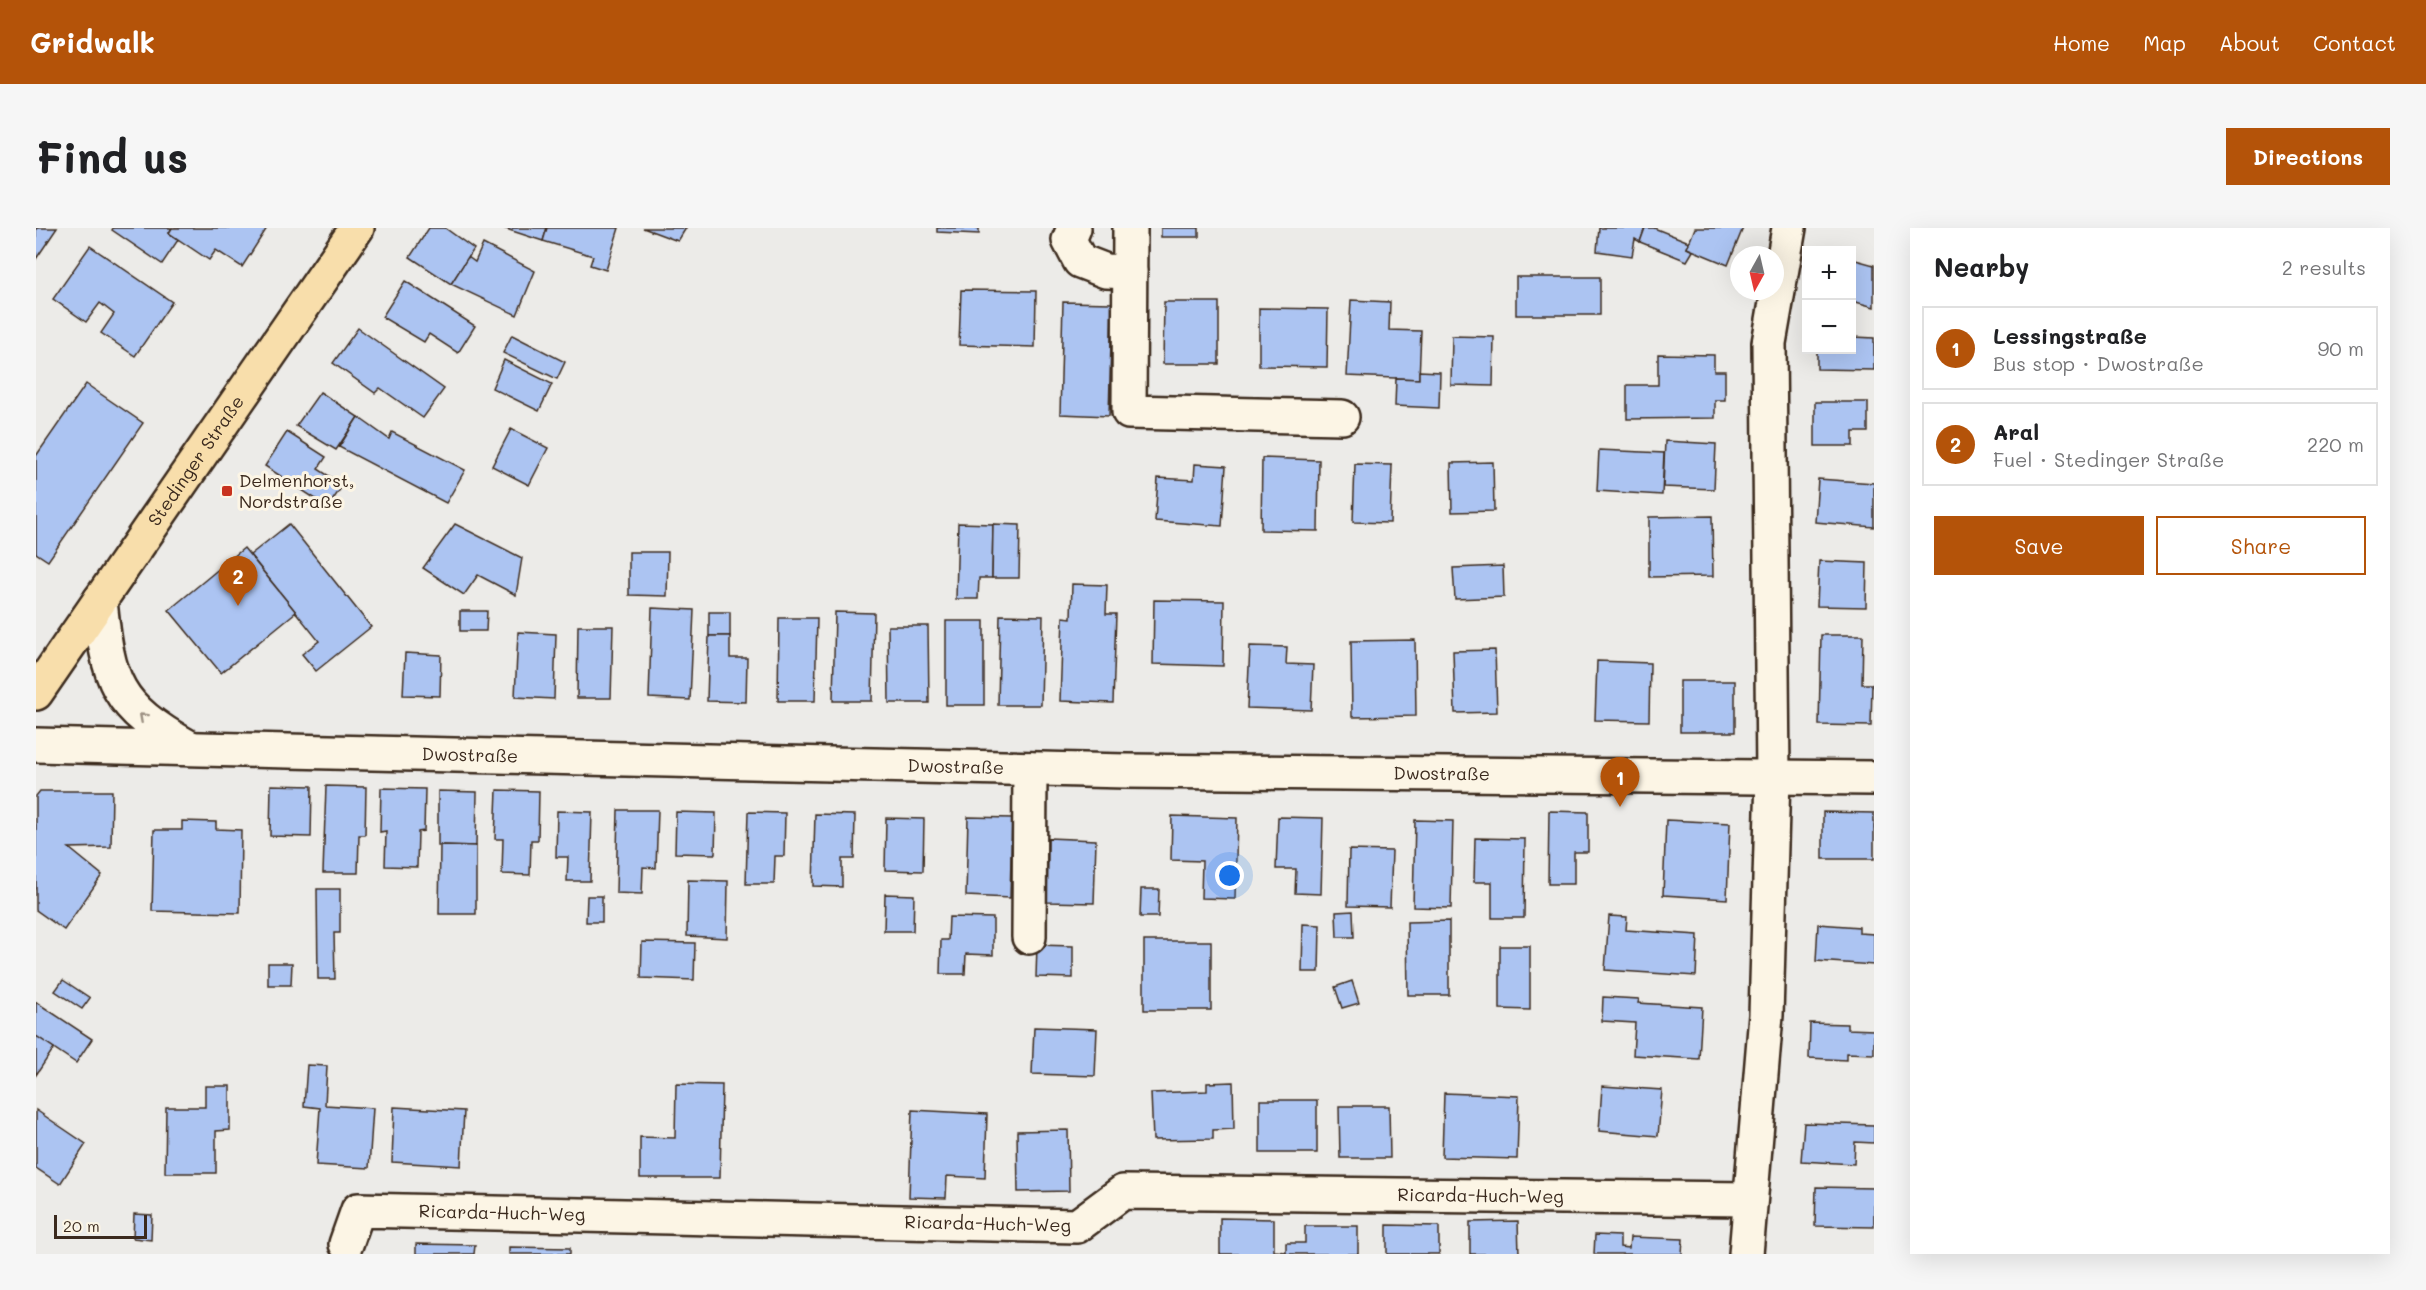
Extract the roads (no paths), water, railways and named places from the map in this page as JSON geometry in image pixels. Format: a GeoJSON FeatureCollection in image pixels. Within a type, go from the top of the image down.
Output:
{"type":"FeatureCollection","features":[{"type":"Feature","properties":{"kind":"main road","name":"Stedinger Straße"},"geometry":{"type":"LineString","coordinates":[[36,693],[357,228]]}},
{"type":"Feature","properties":{"kind":"street"},"geometry":{"type":"LineString","coordinates":[[1074,228],[1069,240],[1080,261],[1106,271],[1130,272]]}},
{"type":"Feature","properties":{"kind":"street"},"geometry":{"type":"LineString","coordinates":[[1130,228],[1129,412],[1342,417]]}},
{"type":"Feature","properties":{"kind":"street"},"geometry":{"type":"LineString","coordinates":[[1746,1254],[1766,1015],[1773,777],[1769,343],[1790,228]]}},
{"type":"Feature","properties":{"kind":"street"},"geometry":{"type":"LineString","coordinates":[[100,600],[109,668],[120,694],[143,718],[192,749]]}},
{"type":"Feature","properties":{"kind":"street","name":"Dwostraße"},"geometry":{"type":"LineString","coordinates":[[36,746],[1030,769],[1874,778]]}},
{"type":"Feature","properties":{"kind":"street"},"geometry":{"type":"LineString","coordinates":[[1029,938],[1030,769]]}},
{"type":"Feature","properties":{"kind":"street","name":"Ricarda-Huch-Weg"},"geometry":{"type":"LineString","coordinates":[[346,1244],[358,1210],[1077,1226],[1123,1192],[1750,1199]]}},
{"type":"Feature","properties":{"kind":"place","name":"Delmenhorst, Nordstraße"},"geometry":{"type":"Point","coordinates":[227,491]}},
{"type":"Feature","properties":{"kind":"place","name":"Aral"},"geometry":{"type":"Point","coordinates":[238,606]}},
{"type":"Feature","properties":{"kind":"place","name":"Lessingstraße"},"geometry":{"type":"Point","coordinates":[1620,807]}}]}
